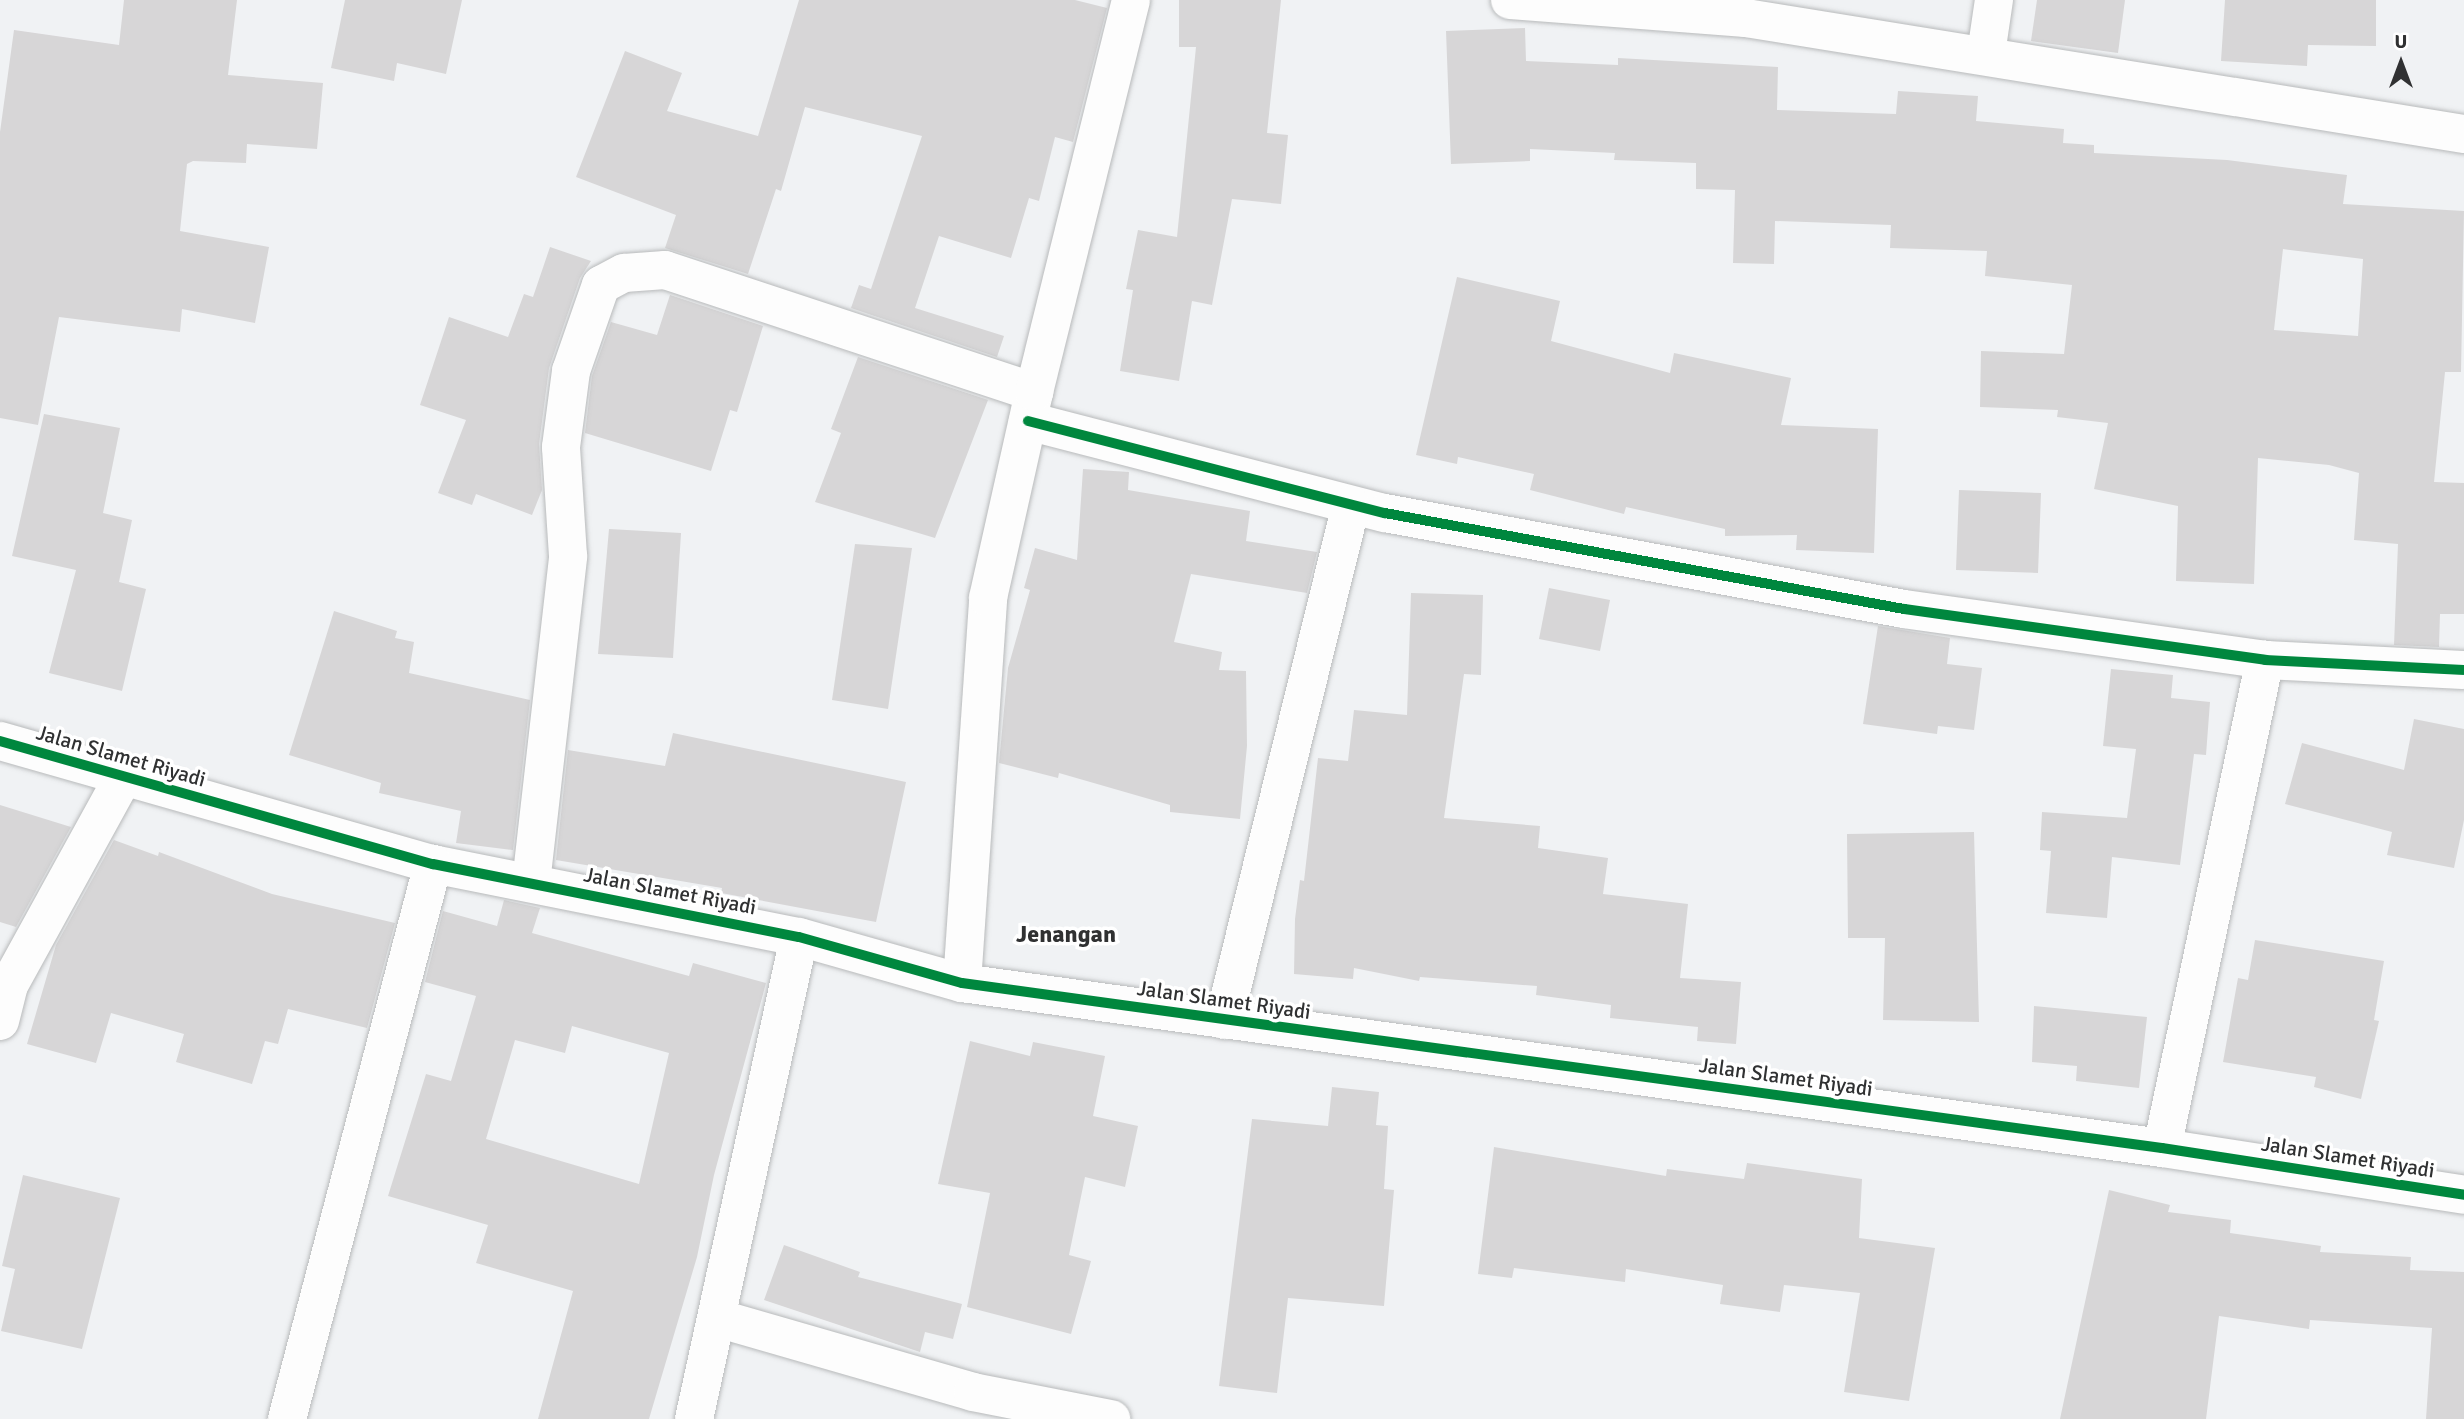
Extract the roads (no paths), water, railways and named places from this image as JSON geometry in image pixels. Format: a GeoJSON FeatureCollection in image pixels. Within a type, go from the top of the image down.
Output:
{"type":"FeatureCollection","features":[{"type":"Feature","properties":{"kind":"street"},"geometry":{"type":"LineString","coordinates":[[962,983],[988,598],[1031,407],[1131,0]]}},
{"type":"Feature","properties":{"kind":"street"},"geometry":{"type":"LineString","coordinates":[[1510,0],[1746,18],[1986,54],[2464,134]]}},
{"type":"Feature","properties":{"kind":"street"},"geometry":{"type":"LineString","coordinates":[[1986,54],[1994,0]]}},
{"type":"Feature","properties":{"kind":"street"},"geometry":{"type":"LineString","coordinates":[[531,883],[568,556],[561,447],[571,371],[601,285],[624,273],[665,270],[1031,407],[1351,505],[1904,609],[2265,660],[2464,670]]}},
{"type":"Feature","properties":{"kind":"street"},"geometry":{"type":"LineString","coordinates":[[1224,1020],[1351,505]]}},
{"type":"Feature","properties":{"kind":"street"},"geometry":{"type":"LineString","coordinates":[[2162,1147],[2265,660]]}},
{"type":"Feature","properties":{"kind":"street","name":"Jalan Slamet Riyadi"},"geometry":{"type":"LineString","coordinates":[[0,741],[433,864],[799,937],[962,983],[2162,1147],[2464,1195]]}},
{"type":"Feature","properties":{"kind":"street"},"geometry":{"type":"LineString","coordinates":[[0,1021],[9,985],[123,778]]}},
{"type":"Feature","properties":{"kind":"street"},"geometry":{"type":"LineString","coordinates":[[286,1419],[433,864]]}},
{"type":"Feature","properties":{"kind":"street"},"geometry":{"type":"LineString","coordinates":[[694,1419],[799,937]]}},
{"type":"Feature","properties":{"kind":"street"},"geometry":{"type":"LineString","coordinates":[[718,1318],[973,1392],[1111,1419]]}},
{"type":"Feature","properties":{"kind":"district","name":"Jenangan"},"geometry":{"type":"Point","coordinates":[1066,935]}}]}
